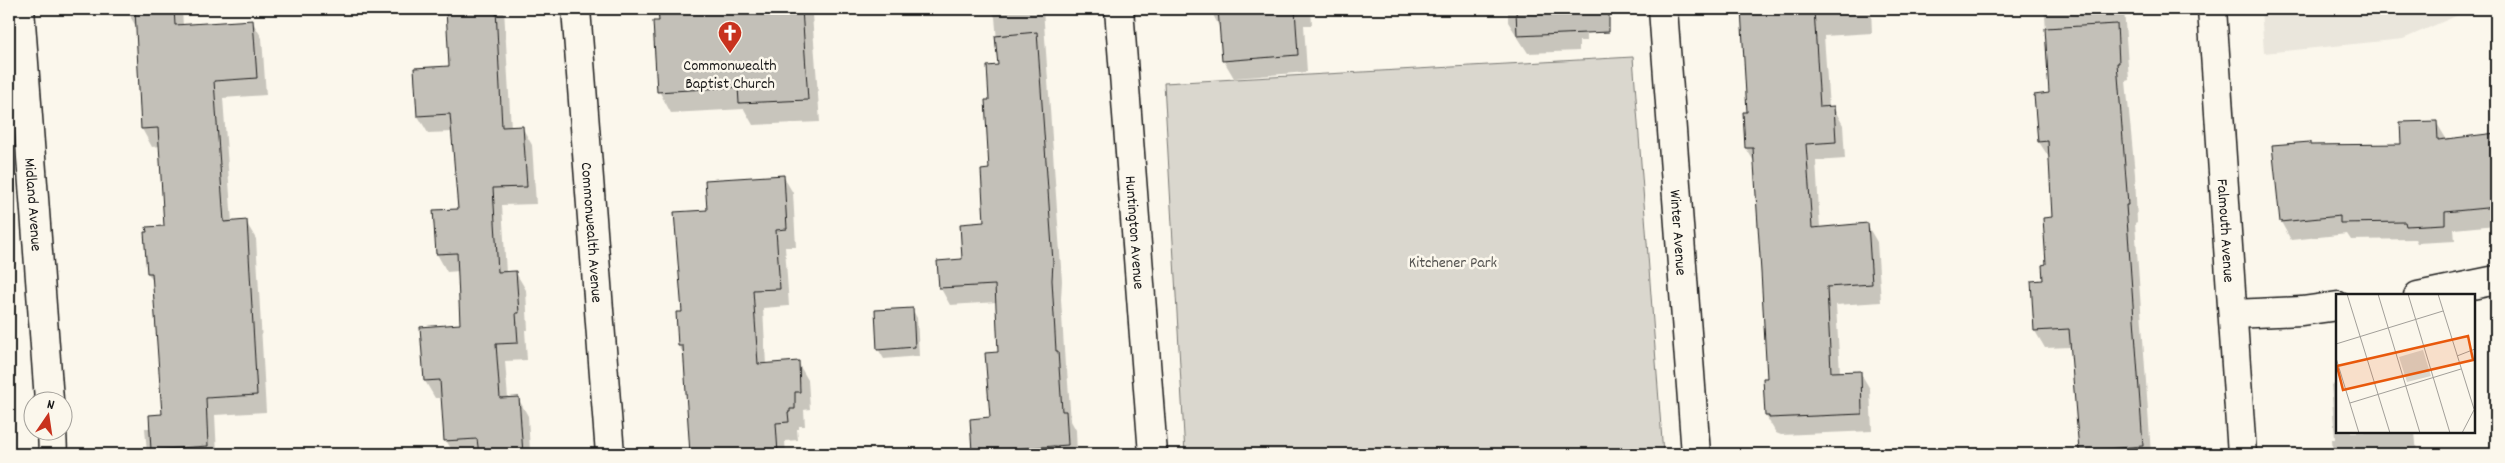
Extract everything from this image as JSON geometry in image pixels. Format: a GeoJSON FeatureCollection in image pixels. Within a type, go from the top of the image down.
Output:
{"type":"FeatureCollection","features":[{"type":"Feature","properties":{"kind":"street","name":"Midland Avenue"},"geometry":{"type":"LineString","coordinates":[[20,9],[48,390]]}},
{"type":"Feature","properties":{"kind":"street","name":"Commonwealth Avenue"},"geometry":{"type":"LineString","coordinates":[[576,9],[610,454]]}},
{"type":"Feature","properties":{"kind":"street","name":"Huntington Avenue"},"geometry":{"type":"LineString","coordinates":[[1120,9],[1153,454]]}},
{"type":"Feature","properties":{"kind":"street","name":"Winter Avenue"},"geometry":{"type":"LineString","coordinates":[[1663,9],[1696,454]]}},
{"type":"Feature","properties":{"kind":"street","name":"Falmouth Avenue"},"geometry":{"type":"LineString","coordinates":[[2212,9],[2242,454]]}},
{"type":"Feature","properties":{"kind":"street"},"geometry":{"type":"LineString","coordinates":[[2428,294],[2496,280]]}},
{"type":"Feature","properties":{"kind":"street"},"geometry":{"type":"LineString","coordinates":[[2233,314],[2302,311],[2336,306]]}},
{"type":"Feature","properties":{"kind":"street"},"geometry":{"type":"LineString","coordinates":[[52,440],[53,454]]}},
{"type":"Feature","properties":{"kind":"shaded area"},"geometry":{"type":"Polygon","coordinates":[[[2261,9],[2472,9],[2403,39],[2264,53],[2261,9]]]}},
{"type":"Feature","properties":{"kind":"green space","name":"Kitchener Park"},"geometry":{"type":"Polygon","coordinates":[[[1633,57],[1663,454],[1185,454],[1164,83],[1633,57]]]}},
{"type":"Feature","properties":{"kind":"building"},"geometry":{"type":"Polygon","coordinates":[[[135,9],[174,9],[175,25],[253,20],[257,78],[214,81],[224,222],[247,220],[257,395],[206,398],[208,446],[151,450],[149,415],[162,414],[152,273],[147,273],[144,232],[147,232],[146,227],[164,226],[158,128],[141,129],[135,9]]]}},
{"type":"Feature","properties":{"kind":"building"},"geometry":{"type":"Polygon","coordinates":[[[446,9],[496,9],[502,127],[523,126],[527,187],[493,188],[498,272],[516,271],[519,313],[516,313],[518,343],[496,344],[500,398],[519,397],[523,454],[479,454],[477,439],[444,441],[440,380],[424,381],[420,327],[460,324],[457,253],[436,254],[433,210],[458,209],[450,114],[417,116],[414,68],[449,66],[446,9]]]}},
{"type":"Feature","properties":{"kind":"building","name":"Commonwealth Baptist Church"},"geometry":{"type":"Polygon","coordinates":[[[658,9],[802,9],[808,100],[739,103],[738,87],[657,92],[653,21],[659,21],[658,9]]]}},
{"type":"Feature","properties":{"kind":"building"},"geometry":{"type":"Polygon","coordinates":[[[1218,9],[1295,9],[1298,55],[1222,61],[1218,9]]]}},
{"type":"Feature","properties":{"kind":"building"},"geometry":{"type":"Polygon","coordinates":[[[1516,9],[1609,9],[1609,32],[1517,36],[1516,9]]]}},
{"type":"Feature","properties":{"kind":"building"},"geometry":{"type":"Polygon","coordinates":[[[1741,9],[1814,9],[1820,107],[1834,106],[1836,142],[1806,144],[1812,228],[1868,223],[1872,284],[1827,287],[1831,372],[1861,371],[1862,414],[1769,418],[1769,416],[1765,416],[1763,378],[1767,378],[1761,272],[1753,148],[1745,148],[1743,112],[1747,112],[1741,9]]]}},
{"type":"Feature","properties":{"kind":"building"},"geometry":{"type":"Polygon","coordinates":[[[2117,24],[2119,63],[2117,63],[2143,446],[2079,451],[2069,329],[2034,331],[2031,281],[2043,280],[2042,265],[2046,264],[2043,218],[2052,217],[2048,141],[2038,142],[2034,95],[2049,93],[2045,28],[2117,24]]]}},
{"type":"Feature","properties":{"kind":"building"},"geometry":{"type":"Polygon","coordinates":[[[1037,32],[1053,262],[1052,280],[1056,351],[1058,351],[1062,411],[1066,411],[1068,445],[972,452],[970,419],[990,417],[985,353],[998,352],[995,285],[939,288],[937,261],[962,259],[960,224],[984,222],[981,170],[989,169],[985,100],[989,100],[987,66],[998,65],[995,36],[1037,32]]]}},
{"type":"Feature","properties":{"kind":"building"},"geometry":{"type":"Polygon","coordinates":[[[2437,121],[2438,140],[2496,133],[2496,207],[2445,212],[2445,224],[2406,226],[2405,222],[2340,223],[2340,216],[2280,222],[2272,145],[2310,142],[2310,145],[2401,144],[2400,122],[2437,121]]]}},
{"type":"Feature","properties":{"kind":"building"},"geometry":{"type":"Polygon","coordinates":[[[784,175],[787,229],[776,230],[780,289],[753,290],[758,364],[799,361],[800,392],[795,392],[795,409],[790,409],[790,412],[788,412],[789,422],[776,423],[778,454],[690,454],[683,346],[678,346],[676,312],[682,312],[674,212],[707,210],[705,180],[784,175]]]}},
{"type":"Feature","properties":{"kind":"building"},"geometry":{"type":"Polygon","coordinates":[[[913,308],[915,347],[877,350],[875,310],[913,308]]]}},
{"type":"Feature","properties":{"kind":"place","name":"Commonwealth Baptist Church"},"geometry":{"type":"Point","coordinates":[730,54]}}]}
